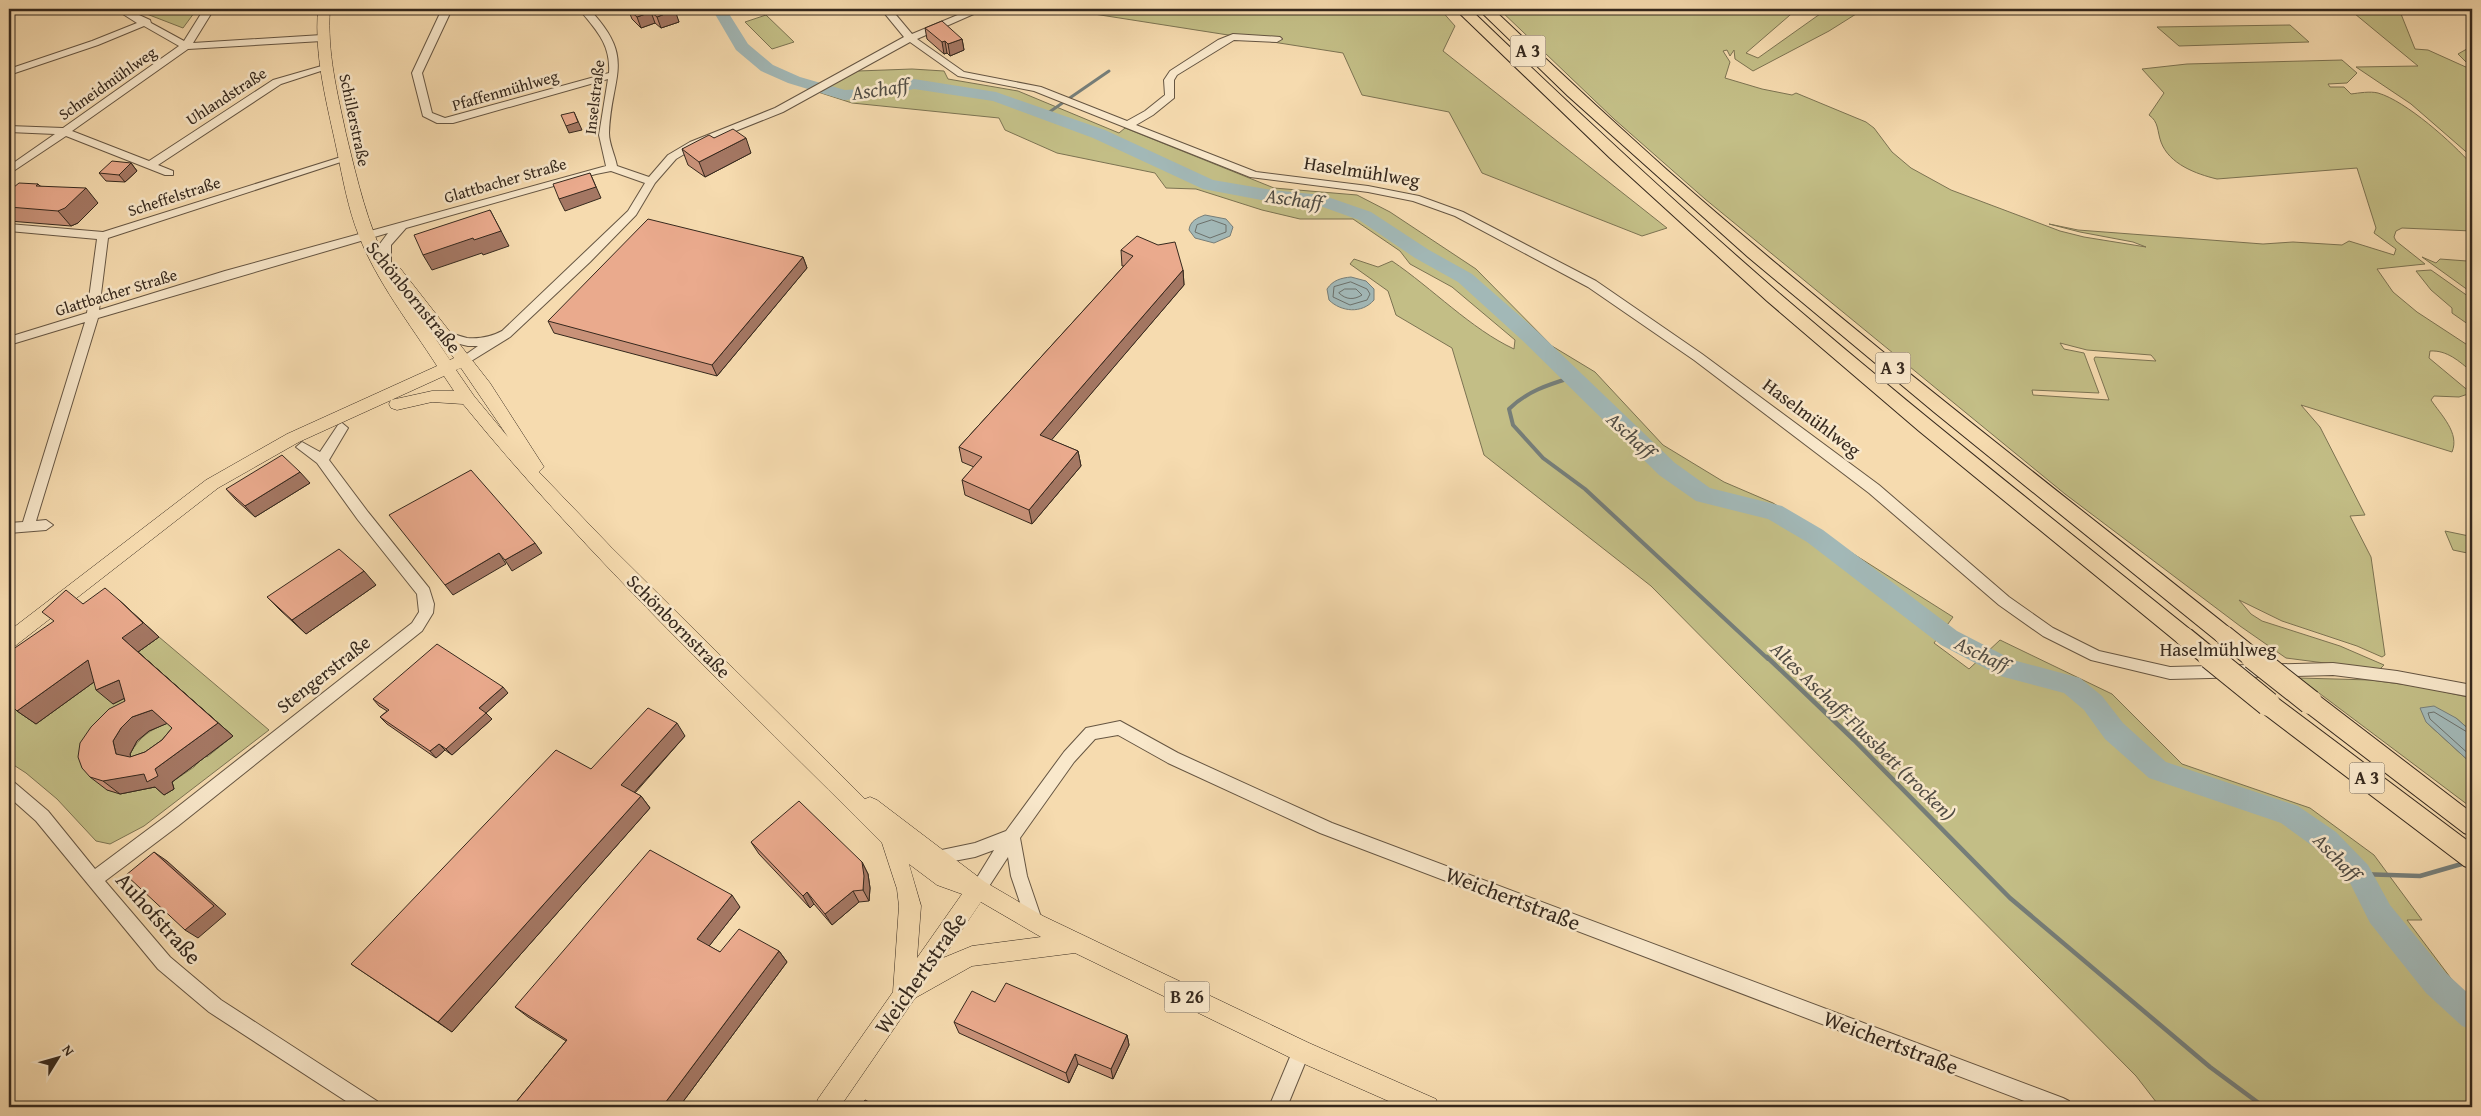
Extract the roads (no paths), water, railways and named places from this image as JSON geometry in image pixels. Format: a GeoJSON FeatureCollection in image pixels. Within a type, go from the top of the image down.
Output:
{"type":"FeatureCollection","features":[{"type":"Feature","properties":{"kind":"highway","name":"A 3"},"geometry":{"type":"LineString","coordinates":[[1462,9],[1611,153],[1773,297],[1959,454],[2268,704],[2468,855]]}},
{"type":"Feature","properties":{"kind":"highway","name":"A 3"},"geometry":{"type":"LineString","coordinates":[[1484,9],[1571,93],[1794,289],[2224,635],[2472,826]]}},
{"type":"Feature","properties":{"kind":"main road","name":"Schillerstraße"},"geometry":{"type":"LineString","coordinates":[[324,9],[322,38],[325,68],[345,159],[366,236]]}},
{"type":"Feature","properties":{"kind":"main road","name":"Schönbornstraße"},"geometry":{"type":"LineString","coordinates":[[366,236],[467,364],[536,466],[554,498]]}},
{"type":"Feature","properties":{"kind":"main road","name":"Schönbornstraße"},"geometry":{"type":"LineString","coordinates":[[366,236],[386,276],[468,400],[522,465],[890,838],[944,878],[978,890],[1074,943],[1301,1051],[1428,1107]]}},
{"type":"Feature","properties":{"kind":"main road"},"geometry":{"type":"LineString","coordinates":[[9,628],[125,545],[162,525],[230,482],[275,458],[397,404],[467,364]]}},
{"type":"Feature","properties":{"kind":"main road"},"geometry":{"type":"LineString","coordinates":[[9,652],[212,484],[269,451],[450,373]]}},
{"type":"Feature","properties":{"kind":"main road"},"geometry":{"type":"LineString","coordinates":[[397,404],[434,395],[455,396],[468,400]]}},
{"type":"Feature","properties":{"kind":"main road"},"geometry":{"type":"LineString","coordinates":[[9,641],[162,525]]}},
{"type":"Feature","properties":{"kind":"main road","name":"Schönbornstraße"},"geometry":{"type":"LineString","coordinates":[[807,753],[978,890]]}},
{"type":"Feature","properties":{"kind":"main road"},"geometry":{"type":"LineString","coordinates":[[890,838],[907,889],[910,906],[904,994]]}},
{"type":"Feature","properties":{"kind":"main road","name":"Weichertstraße"},"geometry":{"type":"LineString","coordinates":[[826,1107],[978,890]]}},
{"type":"Feature","properties":{"kind":"main road"},"geometry":{"type":"LineString","coordinates":[[904,994],[947,967],[972,956],[1074,943]]}},
{"type":"Feature","properties":{"kind":"street"},"geometry":{"type":"LineString","coordinates":[[120,9],[186,46],[322,38]]}},
{"type":"Feature","properties":{"kind":"street","name":"Schneidmühlweg"},"geometry":{"type":"LineString","coordinates":[[9,170],[186,46],[209,9]]}},
{"type":"Feature","properties":{"kind":"street","name":"Pfaffenmühlweg"},"geometry":{"type":"LineString","coordinates":[[447,9],[417,73],[427,114],[432,119],[447,122],[615,74]]}},
{"type":"Feature","properties":{"kind":"street","name":"Inselstraße"},"geometry":{"type":"LineString","coordinates":[[584,9],[605,30],[615,54],[615,74],[604,141],[612,168]]}},
{"type":"Feature","properties":{"kind":"street","name":"Haselmühlweg"},"geometry":{"type":"LineString","coordinates":[[886,9],[910,38],[961,74],[1025,85],[1254,175],[1368,189],[1416,198],[1459,214],[1592,284],[1698,357],[1874,489],[2004,600],[2048,632],[2096,656],[2170,673],[2333,669],[2397,677],[2472,691]]}},
{"type":"Feature","properties":{"kind":"street"},"geometry":{"type":"LineString","coordinates":[[467,364],[501,337],[575,270],[632,213],[650,180],[672,157],[694,144],[779,110],[808,92],[910,38],[980,9]]}},
{"type":"Feature","properties":{"kind":"street"},"geometry":{"type":"LineString","coordinates":[[9,72],[146,22]]}},
{"type":"Feature","properties":{"kind":"street"},"geometry":{"type":"LineString","coordinates":[[1128,125],[1149,113],[1170,96],[1170,80],[1174,73],[1203,52],[1233,37],[1277,39]]}},
{"type":"Feature","properties":{"kind":"street","name":"Uhlandstraße"},"geometry":{"type":"LineString","coordinates":[[150,165],[277,82],[325,68]]}},
{"type":"Feature","properties":{"kind":"street"},"geometry":{"type":"LineString","coordinates":[[9,129],[63,131],[170,173]]}},
{"type":"Feature","properties":{"kind":"street","name":"Scheffelstraße"},"geometry":{"type":"LineString","coordinates":[[9,227],[103,236],[345,159]]}},
{"type":"Feature","properties":{"kind":"street"},"geometry":{"type":"LineString","coordinates":[[612,168],[650,180]]}},
{"type":"Feature","properties":{"kind":"street","name":"Glattbacher Straße"},"geometry":{"type":"LineString","coordinates":[[9,341],[229,274],[612,168]]}},
{"type":"Feature","properties":{"kind":"street"},"geometry":{"type":"LineString","coordinates":[[387,261],[384,245],[393,234],[406,225]]}},
{"type":"Feature","properties":{"kind":"street"},"geometry":{"type":"LineString","coordinates":[[28,526],[92,317],[103,236]]}},
{"type":"Feature","properties":{"kind":"street"},"geometry":{"type":"LineString","coordinates":[[447,337],[468,342],[501,337]]}},
{"type":"Feature","properties":{"kind":"street"},"geometry":{"type":"LineString","coordinates":[[322,460],[342,428]]}},
{"type":"Feature","properties":{"kind":"street","name":"Stengerstraße"},"geometry":{"type":"LineString","coordinates":[[94,879],[172,821],[342,688],[417,627],[426,613],[427,604],[424,592],[363,516],[322,460],[302,447]]}},
{"type":"Feature","properties":{"kind":"street"},"geometry":{"type":"LineString","coordinates":[[9,528],[46,525]]}},
{"type":"Feature","properties":{"kind":"street","name":"Weichertstraße"},"geometry":{"type":"LineString","coordinates":[[978,890],[1012,836],[1069,757],[1091,732],[1120,728],[1173,758],[1326,828],[2064,1107]]}},
{"type":"Feature","properties":{"kind":"street","name":"Auhofstraße"},"geometry":{"type":"LineString","coordinates":[[9,788],[42,816],[164,963],[215,1006],[371,1107]]}},
{"type":"Feature","properties":{"kind":"street"},"geometry":{"type":"LineString","coordinates":[[938,858],[975,850],[1012,836],[1019,876],[1036,922]]}},
{"type":"Feature","properties":{"kind":"street"},"geometry":{"type":"LineString","coordinates":[[1278,1107],[1301,1051]]}},
{"type":"Feature","properties":{"kind":"water"},"geometry":{"type":"Polygon","coordinates":[[[1205,215],[1226,219],[1233,227],[1230,236],[1214,243],[1195,238],[1189,230],[1191,224],[1194,220],[1205,215]]]}},
{"type":"Feature","properties":{"kind":"water"},"geometry":{"type":"Polygon","coordinates":[[[1351,277],[1366,281],[1374,289],[1374,300],[1364,308],[1345,309],[1329,300],[1327,289],[1329,286],[1338,280],[1351,277]]]}},
{"type":"Feature","properties":{"kind":"water"},"geometry":{"type":"Polygon","coordinates":[[[2434,706],[2456,718],[2472,732],[2472,764],[2426,722],[2420,708],[2434,706]]]}},
{"type":"Feature","properties":{"kind":"waterway","name":"Aschaff"},"geometry":{"type":"LineString","coordinates":[[719,9],[742,47],[767,68],[794,80],[844,95],[876,93],[914,84],[996,97],[1099,134],[1209,185],[1272,196],[1322,201],[1365,216],[1422,254],[1465,278],[1530,336],[1667,469],[1704,495],[1774,512],[1815,536],[1949,638],[2008,669],[2071,685],[2093,703],[2114,731],[2158,770],[2289,814],[2327,841],[2359,874],[2380,914],[2436,983],[2472,1016]]}},
{"type":"Feature","properties":{"kind":"waterway"},"geometry":{"type":"LineString","coordinates":[[1045,115],[1109,71]]}},
{"type":"Feature","properties":{"kind":"waterway","name":"Altes Aschaff-Flussbett (trocken)"},"geometry":{"type":"LineString","coordinates":[[1570,378],[1553,383],[1522,398],[1509,409],[1513,425],[1543,458],[1585,489],[1768,659]]}},
{"type":"Feature","properties":{"kind":"waterway","name":"Altes Aschaff-Flussbett (trocken)"},"geometry":{"type":"LineString","coordinates":[[1767,657],[1854,740],[2010,898],[2210,1067],[2264,1107]]}},
{"type":"Feature","properties":{"kind":"waterway"},"geometry":{"type":"LineString","coordinates":[[2359,874],[2420,876],[2472,861]]}}]}
